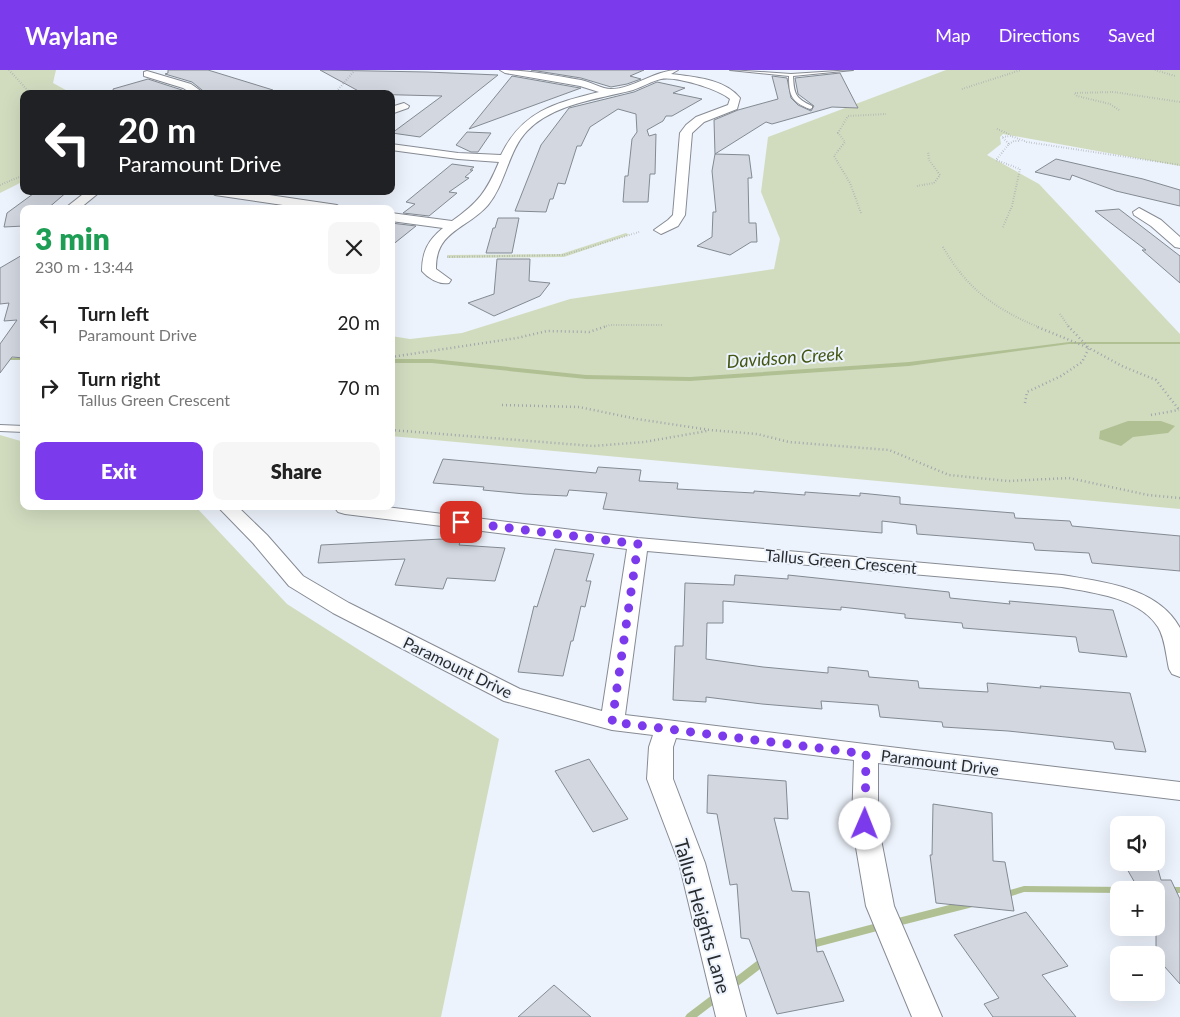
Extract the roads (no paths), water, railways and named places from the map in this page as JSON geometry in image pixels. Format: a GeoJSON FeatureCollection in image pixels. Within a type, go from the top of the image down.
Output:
{"type":"FeatureCollection","features":[{"type":"Feature","properties":{"kind":"street"},"geometry":{"type":"LineString","coordinates":[[506,70],[582,83],[609,92]]}},
{"type":"Feature","properties":{"kind":"street"},"geometry":{"type":"LineString","coordinates":[[444,280],[429,271],[427,258],[432,246],[452,225],[482,204],[491,190],[504,159],[524,128],[544,115],[574,102],[636,85],[673,70]]}},
{"type":"Feature","properties":{"kind":"street"},"geometry":{"type":"LineString","coordinates":[[147,74],[193,90]]}},
{"type":"Feature","properties":{"kind":"street"},"geometry":{"type":"LineString","coordinates":[[661,76],[721,88],[731,92],[735,98],[732,107],[694,122],[688,127],[680,215],[673,223],[661,230]]}},
{"type":"Feature","properties":{"kind":"street"},"geometry":{"type":"LineString","coordinates":[[395,109],[404,106]]}},
{"type":"Feature","properties":{"kind":"street"},"geometry":{"type":"LineString","coordinates":[[395,148],[458,156],[504,159]]}},
{"type":"Feature","properties":{"kind":"street"},"geometry":{"type":"LineString","coordinates":[[76,205],[89,195]]}},
{"type":"Feature","properties":{"kind":"street"},"geometry":{"type":"LineString","coordinates":[[243,195],[310,205]]}},
{"type":"Feature","properties":{"kind":"street"},"geometry":{"type":"LineString","coordinates":[[1172,221],[1139,212],[1156,223],[1180,244]]}},
{"type":"Feature","properties":{"kind":"street"},"geometry":{"type":"LineString","coordinates":[[395,218],[452,225]]}},
{"type":"Feature","properties":{"kind":"street","name":"Paramount Drive"},"geometry":{"type":"LineString","coordinates":[[230,510],[260,539],[296,581],[341,608],[512,695],[612,722],[1180,791]]}},
{"type":"Feature","properties":{"kind":"street","name":"Tallus Green Crescent"},"geometry":{"type":"LineString","coordinates":[[361,510],[638,544],[1062,580],[1125,594],[1174,624],[1180,669]]}},
{"type":"Feature","properties":{"kind":"street"},"geometry":{"type":"LineString","coordinates":[[612,722],[638,544]]}},
{"type":"Feature","properties":{"kind":"street","name":"Tallus Heights Lane"},"geometry":{"type":"LineString","coordinates":[[667,728],[661,747],[660,779],[692,863],[731,1017]]}},
{"type":"Feature","properties":{"kind":"street"},"geometry":{"type":"LineString","coordinates":[[866,754],[865,824],[880,906],[927,1017]]}},
{"type":"Feature","properties":{"kind":"lane"},"geometry":{"type":"LineString","coordinates":[[732,70],[791,75],[852,70]]}},
{"type":"Feature","properties":{"kind":"lane"},"geometry":{"type":"LineString","coordinates":[[791,75],[792,96],[810,107]]}},
{"type":"Feature","properties":{"kind":"lane"},"geometry":{"type":"LineString","coordinates":[[0,428],[20,429]]}},
{"type":"Feature","properties":{"kind":"waterway","name":"Davidson Creek"},"geometry":{"type":"LineString","coordinates":[[395,361],[432,361],[586,377],[690,379],[909,364],[1069,343],[1180,343]]}},
{"type":"Feature","properties":{"kind":"waterway","name":"Davidson Creek"},"geometry":{"type":"LineString","coordinates":[[0,359],[20,359]]}},
{"type":"Feature","properties":{"kind":"waterway"},"geometry":{"type":"LineString","coordinates":[[1002,895],[1024,889],[1110,890]]}},
{"type":"Feature","properties":{"kind":"waterway"},"geometry":{"type":"LineString","coordinates":[[1167,890],[1180,890]]}},
{"type":"Feature","properties":{"kind":"waterway"},"geometry":{"type":"LineString","coordinates":[[894,923],[969,904]]}},
{"type":"Feature","properties":{"kind":"waterway"},"geometry":{"type":"LineString","coordinates":[[809,945],[881,926]]}},
{"type":"Feature","properties":{"kind":"waterway"},"geometry":{"type":"LineString","coordinates":[[731,986],[765,960]]}},
{"type":"Feature","properties":{"kind":"waterway"},"geometry":{"type":"LineString","coordinates":[[690,1017],[719,995]]}}]}
